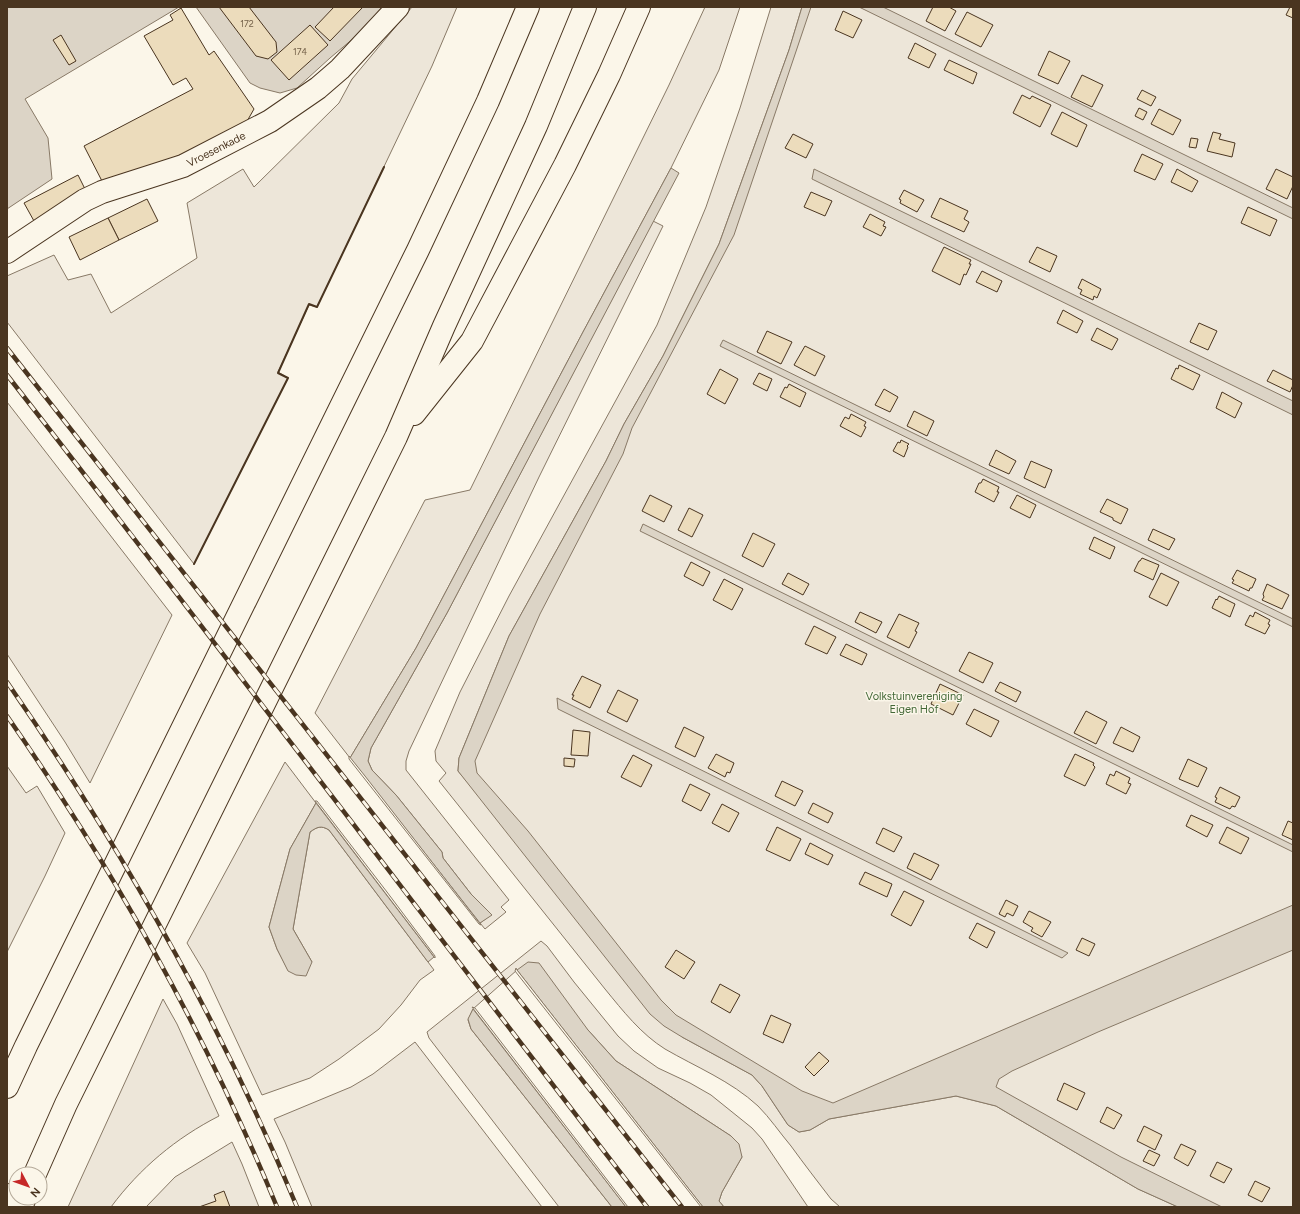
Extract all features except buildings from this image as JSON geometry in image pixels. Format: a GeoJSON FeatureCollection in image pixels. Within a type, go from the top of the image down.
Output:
{"type":"FeatureCollection","features":[{"type":"Feature","properties":{"kind":"main road","name":"Vroesenkade"},"geometry":{"type":"LineString","coordinates":[[7,252],[85,200],[102,192],[184,166],[270,121],[318,88],[340,69],[398,7]]}},
{"type":"Feature","properties":{"kind":"main road"},"geometry":{"type":"LineString","coordinates":[[7,1087],[40,1017],[418,250],[488,100],[528,7]]}},
{"type":"Feature","properties":{"kind":"main road"},"geometry":{"type":"LineString","coordinates":[[39,1166],[66,1104],[396,437],[444,326],[536,126],[585,7]]}},
{"type":"Feature","properties":{"kind":"main road"},"geometry":{"type":"LineString","coordinates":[[396,437],[472,341],[565,165],[609,75],[639,7]]}},
{"type":"Feature","properties":{"kind":"main road"},"geometry":{"type":"LineString","coordinates":[[7,1195],[19,1207]]}},
{"type":"Feature","properties":{"kind":"green space"},"geometry":{"type":"Polygon","coordinates":[[[412,7],[457,7],[432,66],[317,307],[309,305],[278,372],[288,378],[194,564],[7,322],[7,276],[54,255],[68,280],[91,274],[111,313],[197,258],[187,203],[243,169],[254,187],[339,103],[352,79],[412,7]]]}},
{"type":"Feature","properties":{"kind":"green space"},"geometry":{"type":"Polygon","coordinates":[[[705,7],[740,7],[719,70],[671,168],[416,648],[350,758],[315,713],[425,500],[470,490],[669,85],[705,7]]]}},
{"type":"Feature","properties":{"kind":"green space"},"geometry":{"type":"Polygon","coordinates":[[[771,7],[802,7],[789,50],[719,244],[663,356],[624,424],[606,461],[509,636],[459,758],[458,771],[682,1037],[752,1075],[762,1086],[788,1125],[799,1132],[810,1130],[829,1119],[956,1096],[996,1106],[1138,1189],[1178,1207],[840,1207],[831,1199],[771,1121],[748,1097],[713,1075],[665,1049],[656,1043],[633,1022],[439,781],[446,773],[436,761],[435,751],[460,692],[509,596],[657,325],[706,207],[740,108],[771,7]]]}},
{"type":"Feature","properties":{"kind":"green space","name":"Volkstuinvereniging Eigen Hof"},"geometry":{"type":"Polygon","coordinates":[[[804,7],[1293,7],[1293,1207],[1200,1207],[963,1078],[813,1117],[761,1076],[667,1018],[469,771],[470,745],[725,240],[804,7]]]}},
{"type":"Feature","properties":{"kind":"green space"},"geometry":{"type":"Polygon","coordinates":[[[653,221],[663,226],[539,477],[409,751],[406,761],[406,770],[509,900],[501,907],[506,912],[485,929],[480,923],[491,915],[471,894],[443,858],[442,852],[396,795],[372,770],[368,761],[371,748],[447,613],[653,221]]]}},
{"type":"Feature","properties":{"kind":"green space"},"geometry":{"type":"Polygon","coordinates":[[[7,402],[172,615],[90,783],[7,654],[7,402]]]}},
{"type":"Feature","properties":{"kind":"green space"},"geometry":{"type":"Polygon","coordinates":[[[285,762],[316,803],[290,849],[269,927],[277,949],[288,970],[312,962],[293,929],[310,832],[321,827],[329,830],[434,970],[420,980],[401,1005],[379,1029],[339,1059],[310,1078],[262,1095],[205,973],[187,943],[285,762]]]}},
{"type":"Feature","properties":{"kind":"green space"},"geometry":{"type":"Polygon","coordinates":[[[7,766],[26,793],[37,786],[65,833],[7,952],[7,766]]]}},
{"type":"Feature","properties":{"kind":"green space"},"geometry":{"type":"Polygon","coordinates":[[[541,941],[547,946],[618,1036],[634,1051],[658,1068],[711,1095],[752,1128],[762,1139],[808,1207],[724,1207],[719,1201],[722,1192],[742,1157],[731,1136],[616,1061],[588,1030],[517,970],[473,1009],[468,1020],[471,1029],[612,1207],[559,1207],[429,1038],[427,1032],[541,941]]]}},
{"type":"Feature","properties":{"kind":"green space"},"geometry":{"type":"Polygon","coordinates":[[[163,999],[177,1024],[219,1116],[188,1134],[160,1155],[134,1179],[111,1207],[68,1207],[163,999]]]}},
{"type":"Feature","properties":{"kind":"green space"},"geometry":{"type":"Polygon","coordinates":[[[415,1042],[542,1207],[312,1207],[274,1119],[351,1087],[373,1074],[415,1042]]]}},
{"type":"Feature","properties":{"kind":"green space"},"geometry":{"type":"Polygon","coordinates":[[[232,1142],[259,1207],[146,1207],[175,1177],[232,1142]]]}},
{"type":"Feature","properties":{"kind":"shaded area"},"geometry":{"type":"Polygon","coordinates":[[[7,7],[179,7],[25,99],[48,138],[52,179],[7,209],[7,7]]]}},
{"type":"Feature","properties":{"kind":"shaded area"},"geometry":{"type":"Polygon","coordinates":[[[196,7],[385,7],[361,32],[297,88],[280,93],[260,88],[250,83],[196,7]]]}},
{"type":"Feature","properties":{"kind":"shaded area"},"geometry":{"type":"Polygon","coordinates":[[[802,7],[811,7],[734,235],[632,428],[623,454],[540,614],[475,761],[477,773],[528,831],[661,1000],[676,1015],[802,1091],[833,1103],[1293,905],[1293,950],[1098,1032],[1012,1071],[999,1079],[996,1087],[1121,1157],[1222,1207],[1178,1207],[1138,1189],[996,1106],[956,1096],[829,1119],[810,1130],[799,1132],[788,1125],[762,1086],[752,1075],[682,1037],[664,1026],[650,1014],[458,771],[459,758],[509,636],[606,461],[624,424],[663,356],[719,244],[789,50],[802,7]]]}},
{"type":"Feature","properties":{"kind":"shaded area"},"geometry":{"type":"Polygon","coordinates":[[[859,7],[883,7],[1293,208],[1293,219],[859,7]]]}},
{"type":"Feature","properties":{"kind":"shaded area"},"geometry":{"type":"Polygon","coordinates":[[[671,168],[679,173],[447,613],[371,748],[368,761],[372,770],[396,795],[442,852],[443,858],[471,894],[492,915],[480,923],[350,758],[416,648],[671,168]]]}},
{"type":"Feature","properties":{"kind":"shaded area"},"geometry":{"type":"Polygon","coordinates":[[[814,169],[1293,401],[1293,415],[812,179],[814,169]]]}},
{"type":"Feature","properties":{"kind":"shaded area"},"geometry":{"type":"Polygon","coordinates":[[[723,340],[1293,619],[1293,627],[720,346],[723,340]]]}},
{"type":"Feature","properties":{"kind":"shaded area"},"geometry":{"type":"Polygon","coordinates":[[[643,524],[1293,845],[1293,852],[640,531],[643,524]]]}},
{"type":"Feature","properties":{"kind":"shaded area"},"geometry":{"type":"Polygon","coordinates":[[[557,698],[1068,953],[1062,958],[558,709],[557,698]]]}},
{"type":"Feature","properties":{"kind":"shaded area"},"geometry":{"type":"Polygon","coordinates":[[[316,803],[434,957],[428,962],[329,830],[319,827],[310,832],[293,929],[312,962],[306,976],[296,975],[288,971],[277,949],[269,927],[290,849],[316,803]]]}},
{"type":"Feature","properties":{"kind":"shaded area"},"geometry":{"type":"Polygon","coordinates":[[[528,962],[539,963],[588,1030],[616,1061],[731,1136],[739,1144],[742,1157],[722,1192],[719,1201],[724,1207],[703,1207],[517,970],[528,962]]]}},
{"type":"Feature","properties":{"kind":"shaded area"},"geometry":{"type":"Polygon","coordinates":[[[473,1009],[626,1207],[612,1207],[471,1029],[468,1019],[473,1009]]]}},
{"type":"Feature","properties":{"kind":"pier"},"geometry":{"type":"Polygon","coordinates":[[[349,756],[481,925],[349,759],[349,756]]]}},
{"type":"Feature","properties":{"kind":"pier"},"geometry":{"type":"Polygon","coordinates":[[[315,801],[317,801],[387,892],[435,958],[315,801]]]}},
{"type":"Feature","properties":{"kind":"pier"},"geometry":{"type":"Polygon","coordinates":[[[516,968],[703,1207],[701,1207],[515,971],[516,968]]]}},
{"type":"Feature","properties":{"kind":"pier"},"geometry":{"type":"Polygon","coordinates":[[[472,1007],[475,1008],[628,1207],[626,1207],[472,1007]]]}},
{"type":"Feature","properties":{"kind":"railway"},"geometry":{"type":"LineString","coordinates":[[7,348],[682,1207]]}},
{"type":"Feature","properties":{"kind":"railway"},"geometry":{"type":"LineString","coordinates":[[7,375],[168,582],[647,1207]]}},
{"type":"Feature","properties":{"kind":"railway"},"geometry":{"type":"LineString","coordinates":[[7,682],[90,808],[166,937],[236,1070],[297,1207]]}},
{"type":"Feature","properties":{"kind":"railway"},"geometry":{"type":"LineString","coordinates":[[7,716],[84,833],[156,954],[220,1079],[277,1207]]}},
{"type":"Feature","properties":{"kind":"wall"},"geometry":{"type":"LineString","coordinates":[[194,564],[288,378],[278,373],[309,304],[317,307],[384,167]]}}]}
